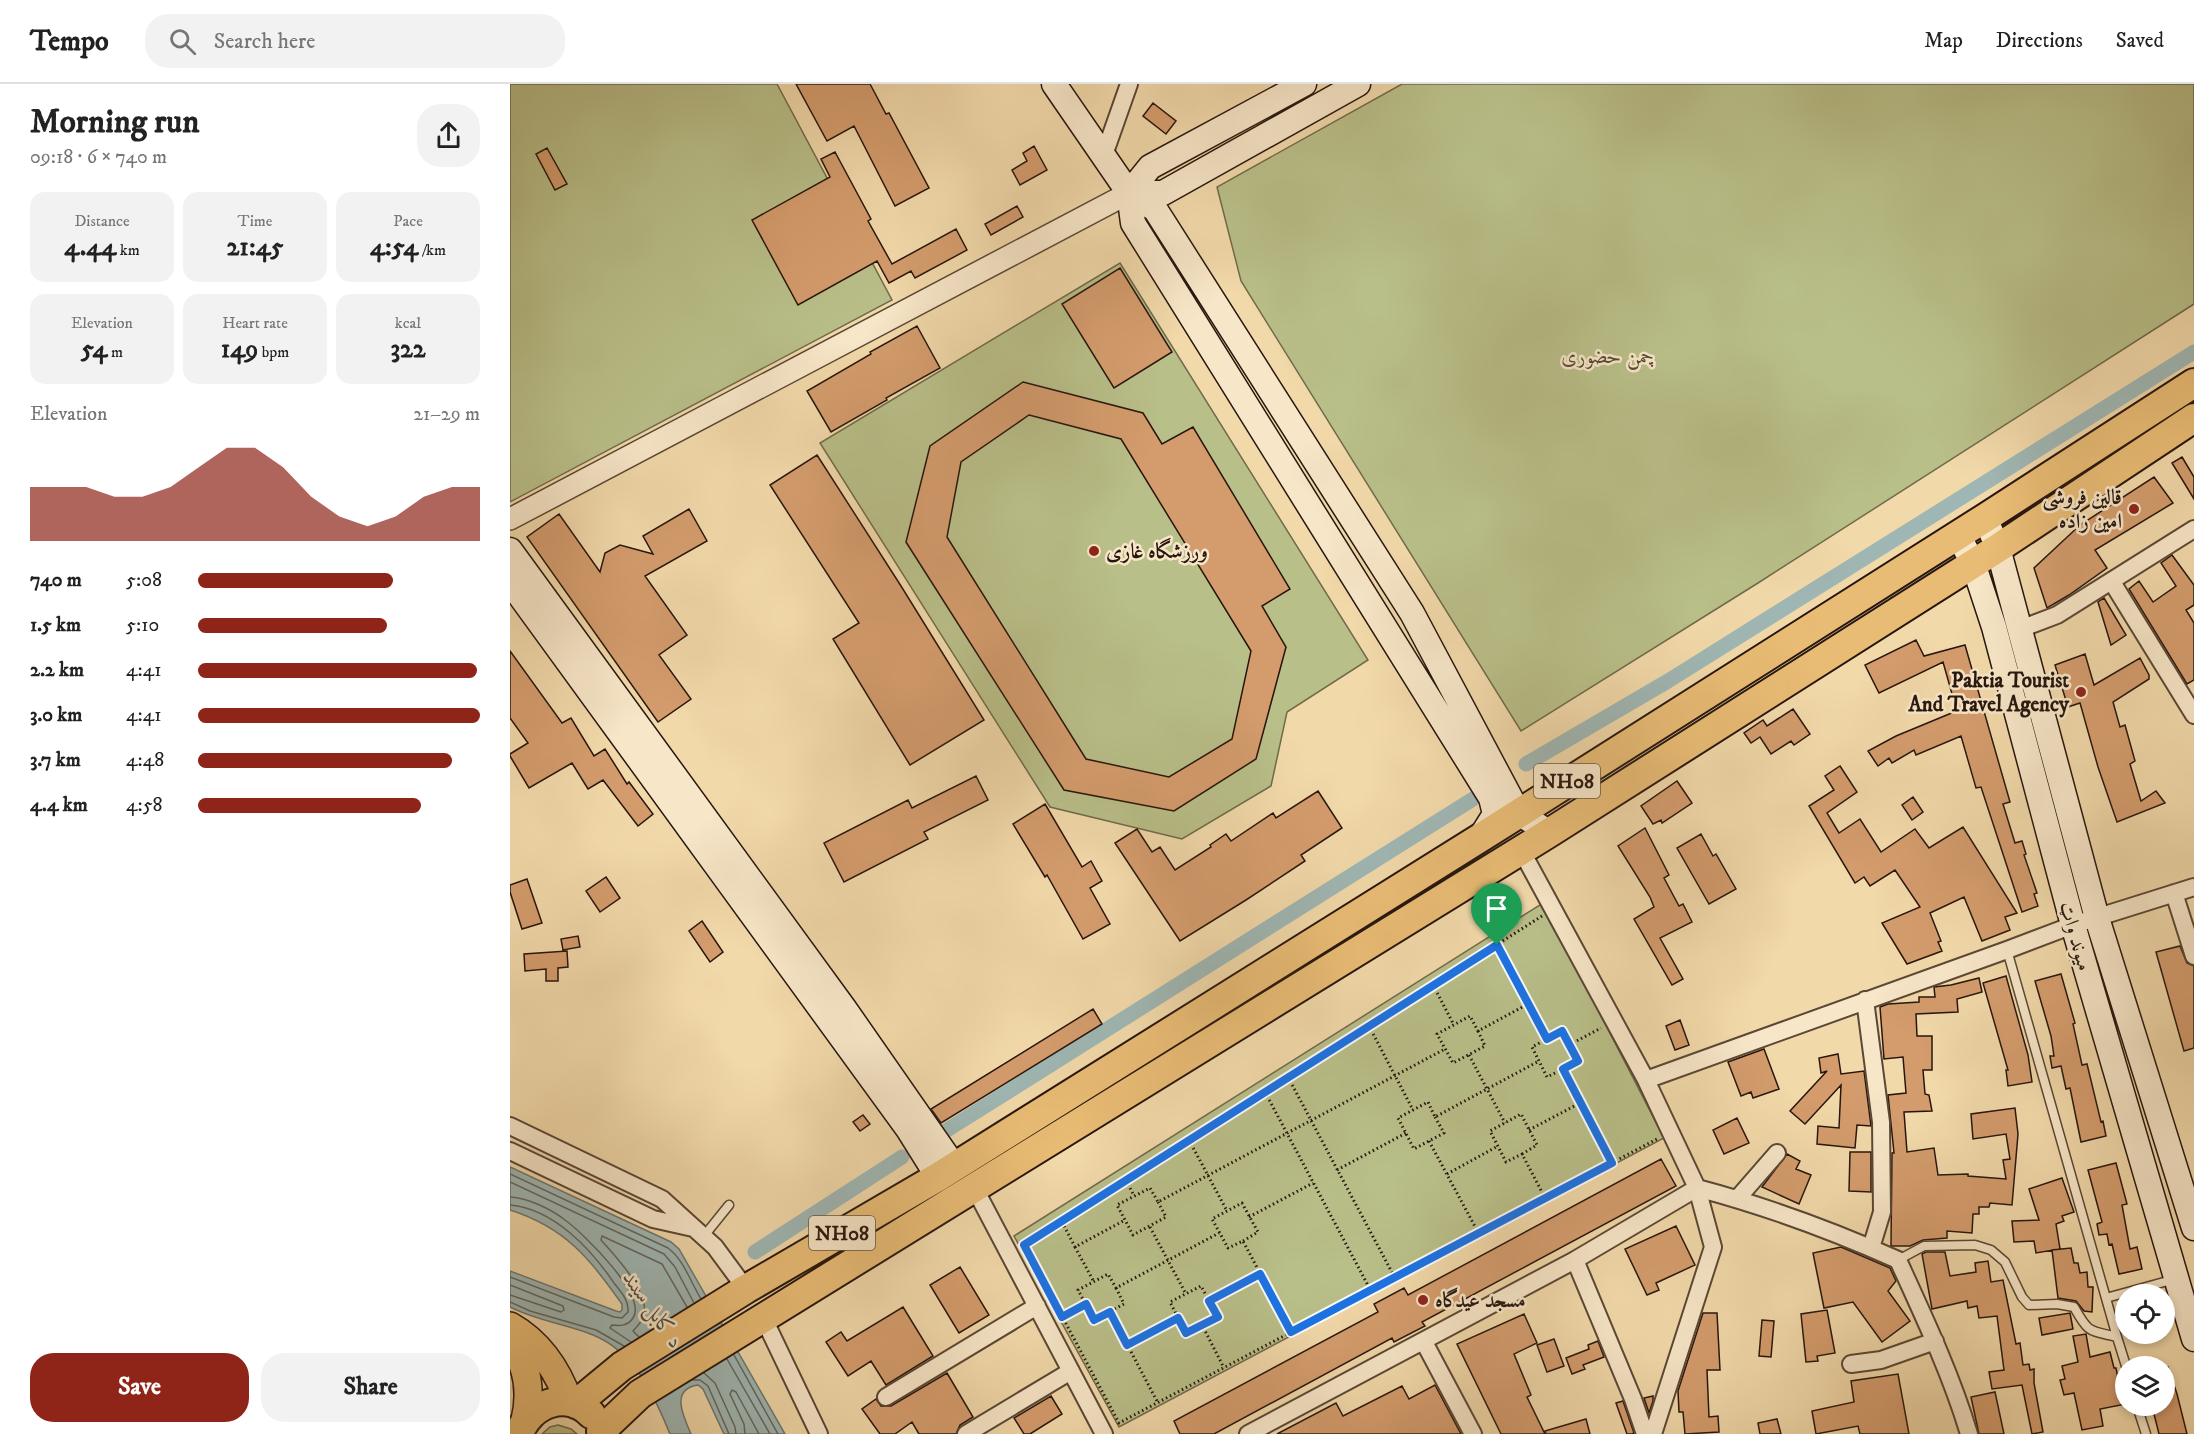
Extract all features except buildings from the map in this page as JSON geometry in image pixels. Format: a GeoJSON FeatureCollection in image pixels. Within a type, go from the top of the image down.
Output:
{"type":"FeatureCollection","features":[{"type":"Feature","properties":{"kind":"highway","name":"NH08"},"geometry":{"type":"LineString","coordinates":[[2194,383],[1480,838],[946,1172],[746,1289],[622,1366],[573,1403],[587,1410],[596,1420],[602,1433],[640,1394],[1410,921],[1998,548],[2194,418]]}},
{"type":"Feature","properties":{"kind":"highway"},"geometry":{"type":"LineString","coordinates":[[1378,901],[1410,921]]}},
{"type":"Feature","properties":{"kind":"highway"},"geometry":{"type":"LineString","coordinates":[[522,1427],[533,1411],[544,1404],[556,1401],[573,1403]]}},
{"type":"Feature","properties":{"kind":"main road"},"geometry":{"type":"LineString","coordinates":[[1054,84],[1129,193],[1155,209],[1412,613],[1518,812],[1549,833]]}},
{"type":"Feature","properties":{"kind":"main road"},"geometry":{"type":"LineString","coordinates":[[1304,84],[1150,167],[1129,193],[1133,223],[1491,798],[1495,814],[1480,838]]}},
{"type":"Feature","properties":{"kind":"main road"},"geometry":{"type":"LineString","coordinates":[[1129,193],[1163,193],[1358,84]]}},
{"type":"Feature","properties":{"kind":"main road","name":"میوند واټ"},"geometry":{"type":"LineString","coordinates":[[1985,518],[1998,548],[2097,918],[2194,1228]]}},
{"type":"Feature","properties":{"kind":"main road","name":"میوند واټ"},"geometry":{"type":"LineString","coordinates":[[1958,535],[1973,563],[1994,627],[2073,925],[2194,1340]]}},
{"type":"Feature","properties":{"kind":"main road"},"geometry":{"type":"LineString","coordinates":[[510,550],[837,998],[946,1172]]}},
{"type":"Feature","properties":{"kind":"main road"},"geometry":{"type":"LineString","coordinates":[[510,582],[894,1109],[946,1172]]}},
{"type":"Feature","properties":{"kind":"main road"},"geometry":{"type":"LineString","coordinates":[[510,1326],[529,1339],[542,1353],[573,1403]]}},
{"type":"Feature","properties":{"kind":"main road"},"geometry":{"type":"LineString","coordinates":[[510,1340],[519,1353],[528,1379],[529,1400],[522,1427]]}},
{"type":"Feature","properties":{"kind":"street"},"geometry":{"type":"LineString","coordinates":[[1104,155],[1129,84]]}},
{"type":"Feature","properties":{"kind":"street"},"geometry":{"type":"LineString","coordinates":[[510,519],[1129,193]]}},
{"type":"Feature","properties":{"kind":"street"},"geometry":{"type":"LineString","coordinates":[[2020,629],[2057,615],[2192,536]]}},
{"type":"Feature","properties":{"kind":"street"},"geometry":{"type":"LineString","coordinates":[[2112,582],[2194,715]]}},
{"type":"Feature","properties":{"kind":"street"},"geometry":{"type":"LineString","coordinates":[[1521,850],[1646,1080],[1697,1188],[1713,1247],[1653,1434]]}},
{"type":"Feature","properties":{"kind":"street"},"geometry":{"type":"LineString","coordinates":[[1646,1080],[2073,925],[2194,886]]}},
{"type":"Feature","properties":{"kind":"street"},"geometry":{"type":"LineString","coordinates":[[2174,893],[2194,956]]}},
{"type":"Feature","properties":{"kind":"street"},"geometry":{"type":"LineString","coordinates":[[1865,1000],[1881,1122],[1882,1212],[1871,1248]]}},
{"type":"Feature","properties":{"kind":"street"},"geometry":{"type":"LineString","coordinates":[[510,1126],[662,1199],[721,1254],[746,1289]]}},
{"type":"Feature","properties":{"kind":"street"},"geometry":{"type":"LineString","coordinates":[[510,1151],[653,1219],[699,1232]]}},
{"type":"Feature","properties":{"kind":"street"},"geometry":{"type":"LineString","coordinates":[[1737,1199],[1777,1153]]}},
{"type":"Feature","properties":{"kind":"street"},"geometry":{"type":"LineString","coordinates":[[1248,1434],[1575,1260],[1697,1188],[1737,1199],[1898,1260],[1935,1341],[1969,1434]]}},
{"type":"Feature","properties":{"kind":"street"},"geometry":{"type":"LineString","coordinates":[[975,1189],[1104,1434]]}},
{"type":"Feature","properties":{"kind":"street"},"geometry":{"type":"LineString","coordinates":[[1575,1260],[1645,1434]]}},
{"type":"Feature","properties":{"kind":"street"},"geometry":{"type":"LineString","coordinates":[[886,1397],[1036,1306]]}},
{"type":"Feature","properties":{"kind":"street"},"geometry":{"type":"LineString","coordinates":[[763,1317],[819,1434]]}},
{"type":"Feature","properties":{"kind":"street"},"geometry":{"type":"LineString","coordinates":[[1851,1364],[1881,1360],[1935,1341]]}},
{"type":"Feature","properties":{"kind":"street"},"geometry":{"type":"LineString","coordinates":[[1424,1342],[1473,1434]]}},
{"type":"Feature","properties":{"kind":"street"},"geometry":{"type":"LineString","coordinates":[[966,1434],[1071,1371]]}},
{"type":"Feature","properties":{"kind":"lane"},"geometry":{"type":"LineString","coordinates":[[2007,950],[2115,1330]]}},
{"type":"Feature","properties":{"kind":"lane"},"geometry":{"type":"LineString","coordinates":[[699,1232],[729,1205]]}},
{"type":"Feature","properties":{"kind":"lane"},"geometry":{"type":"LineString","coordinates":[[1898,1260],[1924,1246],[1975,1245],[1991,1250],[2004,1262],[2022,1298],[2029,1305],[2074,1307],[2081,1321],[2091,1332],[2115,1337]]}},
{"type":"Feature","properties":{"kind":"lane"},"geometry":{"type":"LineString","coordinates":[[2106,1298],[2175,1279]]}},
{"type":"Feature","properties":{"kind":"lane"},"geometry":{"type":"LineString","coordinates":[[2140,1416],[2146,1434]]}},
{"type":"Feature","properties":{"kind":"path"},"geometry":{"type":"LineString","coordinates":[[1543,916],[1024,1245],[1119,1423],[1659,1139]]}},
{"type":"Feature","properties":{"kind":"path"},"geometry":{"type":"LineString","coordinates":[[1497,945],[1547,1039]]}},
{"type":"Feature","properties":{"kind":"path"},"geometry":{"type":"LineString","coordinates":[[1433,985],[1454,1025]]}},
{"type":"Feature","properties":{"kind":"path"},"geometry":{"type":"LineString","coordinates":[[1478,1031],[1528,1004]]}},
{"type":"Feature","properties":{"kind":"path"},"geometry":{"type":"LineString","coordinates":[[1470,1016],[1478,1031],[1485,1046],[1453,1063],[1437,1034],[1470,1016]]}},
{"type":"Feature","properties":{"kind":"path"},"geometry":{"type":"LineString","coordinates":[[1369,1026],[1413,1110]]}},
{"type":"Feature","properties":{"kind":"path"},"geometry":{"type":"LineString","coordinates":[[1569,1045],[1601,1028]]}},
{"type":"Feature","properties":{"kind":"path"},"geometry":{"type":"LineString","coordinates":[[1562,1031],[1578,1061],[1548,1077],[1532,1047],[1547,1039],[1562,1031]]}},
{"type":"Feature","properties":{"kind":"path"},"geometry":{"type":"LineString","coordinates":[[1158,1202],[1445,1049]]}},
{"type":"Feature","properties":{"kind":"path"},"geometry":{"type":"LineString","coordinates":[[1469,1054],[1505,1123]]}},
{"type":"Feature","properties":{"kind":"path"},"geometry":{"type":"LineString","coordinates":[[1435,1117],[1539,1061]]}},
{"type":"Feature","properties":{"kind":"path"},"geometry":{"type":"LineString","coordinates":[[1563,1069],[1612,1163]]}},
{"type":"Feature","properties":{"kind":"path"},"geometry":{"type":"LineString","coordinates":[[1288,1077],[1395,1278]]}},
{"type":"Feature","properties":{"kind":"path"},"geometry":{"type":"LineString","coordinates":[[1265,1092],[1371,1291]]}},
{"type":"Feature","properties":{"kind":"path"},"geometry":{"type":"LineString","coordinates":[[1428,1102],[1435,1117],[1444,1133],[1414,1149],[1398,1118],[1428,1102]]}},
{"type":"Feature","properties":{"kind":"path"},"geometry":{"type":"LineString","coordinates":[[1529,1130],[1580,1103]]}},
{"type":"Feature","properties":{"kind":"path"},"geometry":{"type":"LineString","coordinates":[[1521,1114],[1537,1145],[1506,1162],[1490,1131],[1505,1123],[1521,1114]]}},
{"type":"Feature","properties":{"kind":"path"},"geometry":{"type":"LineString","coordinates":[[1337,1170],[1406,1133]]}},
{"type":"Feature","properties":{"kind":"path"},"geometry":{"type":"LineString","coordinates":[[1189,1140],[1227,1211]]}},
{"type":"Feature","properties":{"kind":"path"},"geometry":{"type":"LineString","coordinates":[[1430,1141],[1479,1234]]}},
{"type":"Feature","properties":{"kind":"path"},"geometry":{"type":"LineString","coordinates":[[1447,1174],[1498,1146]]}},
{"type":"Feature","properties":{"kind":"path"},"geometry":{"type":"LineString","coordinates":[[1522,1154],[1545,1198]]}},
{"type":"Feature","properties":{"kind":"path"},"geometry":{"type":"LineString","coordinates":[[1126,1180],[1134,1196]]}},
{"type":"Feature","properties":{"kind":"path"},"geometry":{"type":"LineString","coordinates":[[1249,1216],[1313,1182]]}},
{"type":"Feature","properties":{"kind":"path"},"geometry":{"type":"LineString","coordinates":[[1150,1188],[1158,1202],[1166,1217],[1133,1234],[1117,1205],[1150,1188]]}},
{"type":"Feature","properties":{"kind":"path"},"geometry":{"type":"LineString","coordinates":[[1242,1203],[1258,1233],[1228,1248],[1212,1219],[1227,1211],[1242,1203]]}},
{"type":"Feature","properties":{"kind":"path"},"geometry":{"type":"LineString","coordinates":[[1075,1247],[1125,1220]]}},
{"type":"Feature","properties":{"kind":"path"},"geometry":{"type":"LineString","coordinates":[[1062,1221],[1094,1282]]}},
{"type":"Feature","properties":{"kind":"path"},"geometry":{"type":"LineString","coordinates":[[1150,1226],[1186,1294]]}},
{"type":"Feature","properties":{"kind":"path"},"geometry":{"type":"LineString","coordinates":[[1116,1288],[1219,1233]]}},
{"type":"Feature","properties":{"kind":"path"},"geometry":{"type":"LineString","coordinates":[[1243,1240],[1291,1332]]}},
{"type":"Feature","properties":{"kind":"path"},"geometry":{"type":"LineString","coordinates":[[1108,1274],[1116,1288],[1124,1304],[1094,1320],[1078,1290],[1108,1274]]}},
{"type":"Feature","properties":{"kind":"path"},"geometry":{"type":"LineString","coordinates":[[1209,1301],[1260,1274]]}},
{"type":"Feature","properties":{"kind":"path"},"geometry":{"type":"LineString","coordinates":[[1201,1286],[1218,1317],[1186,1333],[1170,1302],[1186,1294],[1201,1286]]}},
{"type":"Feature","properties":{"kind":"path"},"geometry":{"type":"LineString","coordinates":[[1062,1317],[1086,1304]]}},
{"type":"Feature","properties":{"kind":"path"},"geometry":{"type":"LineString","coordinates":[[1110,1312],[1158,1403]]}},
{"type":"Feature","properties":{"kind":"path"},"geometry":{"type":"LineString","coordinates":[[1127,1345],[1178,1318]]}},
{"type":"Feature","properties":{"kind":"path"},"geometry":{"type":"LineString","coordinates":[[1202,1325],[1224,1368]]}},
{"type":"Feature","properties":{"kind":"green space"},"geometry":{"type":"Polygon","coordinates":[[[510,84],[777,84],[892,300],[510,502],[510,84]]]}},
{"type":"Feature","properties":{"kind":"green space","name":"چمن حضوری"},"geometry":{"type":"Polygon","coordinates":[[[1402,84],[2194,84],[2194,304],[1758,583],[1521,731],[1241,281],[1217,187],[1402,84]]]}},
{"type":"Feature","properties":{"kind":"green space","name":"ورزشگاه غازی"},"geometry":{"type":"Polygon","coordinates":[[[1120,263],[1368,660],[1287,712],[1271,786],[1182,839],[1050,807],[820,443],[1120,263]]]}},
{"type":"Feature","properties":{"kind":"green space"},"geometry":{"type":"Polygon","coordinates":[[[1543,903],[1664,1138],[1119,1427],[1014,1236],[1543,903]]]}},
{"type":"Feature","properties":{"kind":"green space"},"geometry":{"type":"Polygon","coordinates":[[[558,1425],[571,1429],[577,1434],[542,1434],[550,1427],[558,1425]]]}},
{"type":"Feature","properties":{"kind":"water","name":"د کابل سيند"},"geometry":{"type":"Polygon","coordinates":[[[510,1167],[671,1242],[679,1249],[785,1434],[724,1434],[703,1389],[698,1385],[689,1388],[681,1398],[682,1412],[691,1434],[670,1434],[650,1390],[632,1364],[620,1352],[593,1335],[531,1316],[510,1307],[510,1271],[616,1311],[622,1310],[622,1304],[610,1287],[575,1247],[546,1226],[510,1210],[510,1167]]]}},
{"type":"Feature","properties":{"kind":"waterway"},"geometry":{"type":"LineString","coordinates":[[1526,764],[1668,681],[2194,352]]}},
{"type":"Feature","properties":{"kind":"waterway"},"geometry":{"type":"LineString","coordinates":[[939,1135],[1473,799]]}},
{"type":"Feature","properties":{"kind":"waterway"},"geometry":{"type":"LineString","coordinates":[[755,1252],[902,1157]]}},
{"type":"Feature","properties":{"kind":"place","name":"قالین فروشی امین زاده"},"geometry":{"type":"Point","coordinates":[2134,509]}},
{"type":"Feature","properties":{"kind":"place","name":"ورزشگاه غازی"},"geometry":{"type":"Point","coordinates":[1094,551]}},
{"type":"Feature","properties":{"kind":"place","name":"Paktia Tourist And Travel Agency"},"geometry":{"type":"Point","coordinates":[2081,692]}},
{"type":"Feature","properties":{"kind":"place","name":"مسجد عیدگاه"},"geometry":{"type":"Point","coordinates":[1423,1300]}},
{"type":"Feature","properties":{"kind":"route"},"geometry":{"type":"LineString","coordinates":[[1497,945],[1547,1039],[1562,1031],[1578,1061],[1563,1069],[1612,1163],[1291,1332],[1260,1274],[1209,1301],[1218,1317],[1186,1333],[1178,1318],[1127,1345],[1110,1312],[1094,1320],[1086,1304],[1062,1317],[1024,1245],[1497,945]]}}]}
